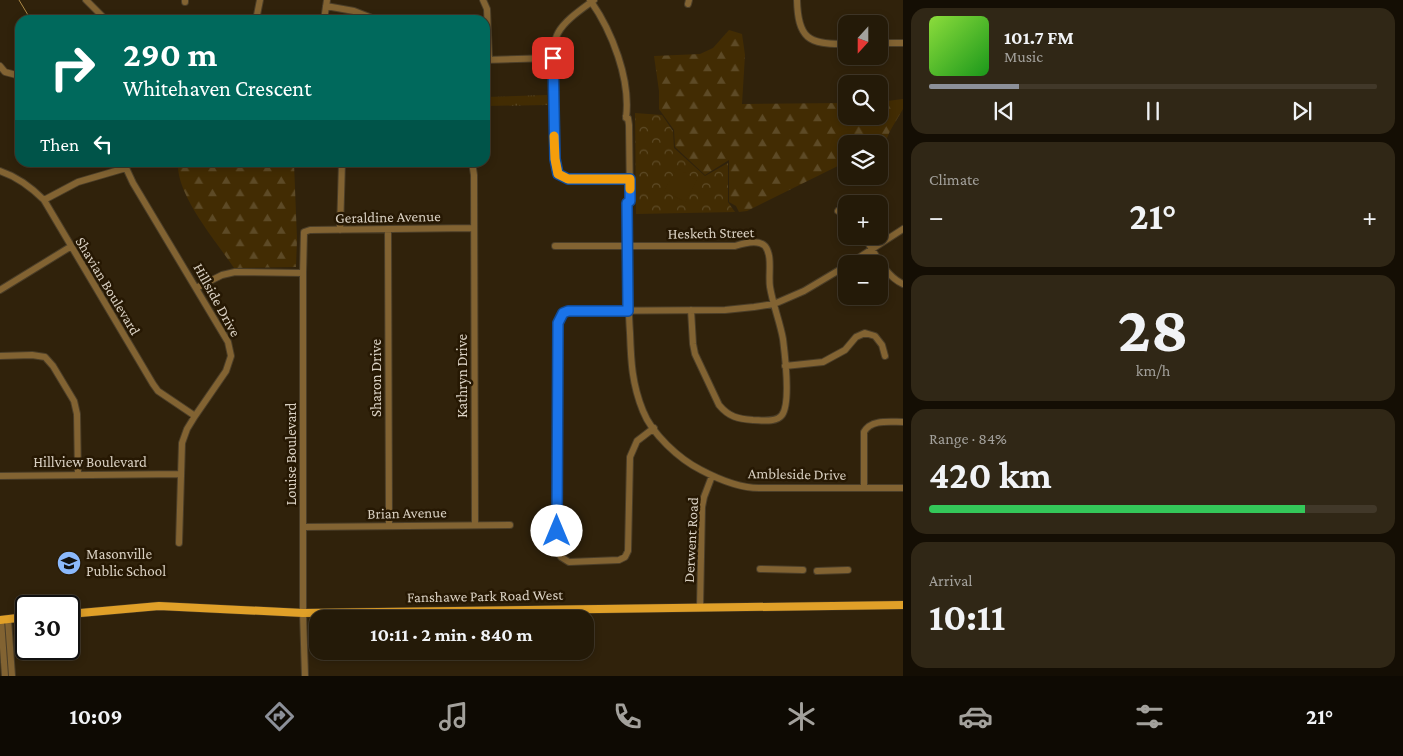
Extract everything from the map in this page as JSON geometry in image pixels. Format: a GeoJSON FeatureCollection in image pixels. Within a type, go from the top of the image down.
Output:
{"type":"FeatureCollection","features":[{"type":"Feature","properties":{"kind":"main road","name":"Fanshawe Park Road West"},"geometry":{"type":"LineString","coordinates":[[80,613],[159,606],[303,613],[903,605]]}},
{"type":"Feature","properties":{"kind":"street"},"geometry":{"type":"LineString","coordinates":[[86,0],[101,15]]}},
{"type":"Feature","properties":{"kind":"street"},"geometry":{"type":"LineString","coordinates":[[257,15],[260,0]]}},
{"type":"Feature","properties":{"kind":"street"},"geometry":{"type":"LineString","coordinates":[[483,0],[488,15]]}},
{"type":"Feature","properties":{"kind":"street"},"geometry":{"type":"LineString","coordinates":[[797,0],[799,23],[808,37],[824,44],[838,44]]}},
{"type":"Feature","properties":{"kind":"street"},"geometry":{"type":"LineString","coordinates":[[592,1],[558,31],[554,46],[555,159],[558,174],[568,179],[628,179]]}},
{"type":"Feature","properties":{"kind":"street","name":"Ambleside Drive"},"geometry":{"type":"LineString","coordinates":[[592,1],[609,32],[620,63],[625,93],[626,116],[628,118],[626,202],[628,311],[632,378],[643,413],[668,447],[690,465],[738,486],[754,488],[903,488]]}},
{"type":"Feature","properties":{"kind":"street"},"geometry":{"type":"LineString","coordinates":[[327,3],[364,15]]}},
{"type":"Feature","properties":{"kind":"street"},"geometry":{"type":"LineString","coordinates":[[888,43],[903,43]]}},
{"type":"Feature","properties":{"kind":"street"},"geometry":{"type":"LineString","coordinates":[[490,60],[553,58]]}},
{"type":"Feature","properties":{"kind":"street"},"geometry":{"type":"LineString","coordinates":[[0,66],[5,72],[15,75]]}},
{"type":"Feature","properties":{"kind":"street"},"geometry":{"type":"LineString","coordinates":[[44,200],[78,182],[120,167]]}},
{"type":"Feature","properties":{"kind":"street","name":"Hillside Drive"},"geometry":{"type":"LineString","coordinates":[[127,167],[133,184],[228,342],[231,356],[226,372],[195,416],[182,444],[179,542]]}},
{"type":"Feature","properties":{"kind":"street"},"geometry":{"type":"LineString","coordinates":[[340,230],[342,167]]}},
{"type":"Feature","properties":{"kind":"street","name":"Kathryn Drive"},"geometry":{"type":"LineString","coordinates":[[473,167],[475,525]]}},
{"type":"Feature","properties":{"kind":"street","name":"Shavian Boulevard"},"geometry":{"type":"LineString","coordinates":[[0,171],[10,174],[28,185],[44,200],[70,247],[153,384],[158,391],[195,416]]}},
{"type":"Feature","properties":{"kind":"street","name":"Geraldine Avenue"},"geometry":{"type":"LineString","coordinates":[[304,232],[310,230],[473,228]]}},
{"type":"Feature","properties":{"kind":"street","name":"Sharon Drive"},"geometry":{"type":"LineString","coordinates":[[388,229],[389,526]]}},
{"type":"Feature","properties":{"kind":"street"},"geometry":{"type":"LineString","coordinates":[[862,255],[903,229]]}},
{"type":"Feature","properties":{"kind":"street","name":"Louise Boulevard"},"geometry":{"type":"LineString","coordinates":[[304,232],[303,613],[305,676]]}},
{"type":"Feature","properties":{"kind":"street","name":"Hesketh Street"},"geometry":{"type":"LineString","coordinates":[[628,246],[736,246],[758,242],[766,248],[769,255],[769,282],[774,304]]}},
{"type":"Feature","properties":{"kind":"street"},"geometry":{"type":"LineString","coordinates":[[870,245],[889,274],[896,281],[903,284]]}},
{"type":"Feature","properties":{"kind":"street"},"geometry":{"type":"LineString","coordinates":[[555,246],[628,246]]}},
{"type":"Feature","properties":{"kind":"street"},"geometry":{"type":"LineString","coordinates":[[0,290],[70,247]]}},
{"type":"Feature","properties":{"kind":"street"},"geometry":{"type":"LineString","coordinates":[[654,428],[637,441],[630,457],[629,542],[625,557],[619,560],[569,562],[561,557],[557,550],[558,323],[563,313],[568,311],[725,310],[774,304],[804,291],[838,271]]}},
{"type":"Feature","properties":{"kind":"street"},"geometry":{"type":"LineString","coordinates":[[196,288],[222,275],[235,272],[303,273]]}},
{"type":"Feature","properties":{"kind":"street"},"geometry":{"type":"LineString","coordinates":[[691,310],[695,354],[720,405],[731,417],[744,420],[772,420],[779,418],[783,414],[786,402],[783,339],[774,304]]}},
{"type":"Feature","properties":{"kind":"street"},"geometry":{"type":"LineString","coordinates":[[785,366],[823,362],[844,350],[856,337],[865,333],[875,336],[882,345],[885,356]]}},
{"type":"Feature","properties":{"kind":"street"},"geometry":{"type":"LineString","coordinates":[[0,356],[32,355],[45,357],[53,366],[74,401],[78,414],[78,475]]}},
{"type":"Feature","properties":{"kind":"street"},"geometry":{"type":"LineString","coordinates":[[864,488],[864,432],[867,427],[876,423],[903,422]]}},
{"type":"Feature","properties":{"kind":"street","name":"Hillview Boulevard"},"geometry":{"type":"LineString","coordinates":[[0,476],[180,474]]}},
{"type":"Feature","properties":{"kind":"street","name":"Derwent Road"},"geometry":{"type":"LineString","coordinates":[[700,607],[702,507],[712,476]]}},
{"type":"Feature","properties":{"kind":"street","name":"Brian Avenue"},"geometry":{"type":"LineString","coordinates":[[304,527],[510,525]]}},
{"type":"Feature","properties":{"kind":"street"},"geometry":{"type":"LineString","coordinates":[[760,569],[803,570]]}},
{"type":"Feature","properties":{"kind":"street"},"geometry":{"type":"LineString","coordinates":[[817,571],[848,570]]}},
{"type":"Feature","properties":{"kind":"street"},"geometry":{"type":"LineString","coordinates":[[3,619],[5,676]]}},
{"type":"Feature","properties":{"kind":"street"},"geometry":{"type":"LineString","coordinates":[[3,619],[12,676]]}},
{"type":"Feature","properties":{"kind":"green space"},"geometry":{"type":"Polygon","coordinates":[[[729,30],[742,34],[745,55],[742,104],[838,103],[838,125],[888,125],[888,101],[903,99],[903,109],[888,136],[838,135],[838,166],[747,211],[739,212],[736,206],[729,202],[729,160],[705,175],[675,147],[674,130],[659,109],[659,91],[654,56],[700,54],[713,48],[729,30]]]}},
{"type":"Feature","properties":{"kind":"green space"},"geometry":{"type":"Polygon","coordinates":[[[547,95],[548,105],[490,106],[490,97],[547,95]]]}},
{"type":"Feature","properties":{"kind":"green space"},"geometry":{"type":"Polygon","coordinates":[[[635,113],[662,115],[673,131],[674,148],[705,176],[728,163],[728,202],[735,212],[636,214],[635,113]]]}},
{"type":"Feature","properties":{"kind":"green space"},"geometry":{"type":"Polygon","coordinates":[[[178,167],[294,167],[297,239],[296,267],[234,268],[190,203],[179,176],[178,167]]]}},
{"type":"Feature","properties":{"kind":"green space"},"geometry":{"type":"Polygon","coordinates":[[[677,168],[697,180],[685,202],[664,191],[677,168]]]}},
{"type":"Feature","properties":{"kind":"waterway"},"geometry":{"type":"LineString","coordinates":[[19,0],[28,15]]}},
{"type":"Feature","properties":{"kind":"slow traffic"},"geometry":{"type":"LineString","coordinates":[[554,136],[558,174],[568,179],[630,179],[630,189]]}},
{"type":"Feature","properties":{"kind":"place","name":"Masonville Public School"},"geometry":{"type":"Point","coordinates":[69,563]}},
{"type":"Feature","properties":{"kind":"route"},"geometry":{"type":"LineString","coordinates":[[553,58],[555,159],[558,174],[568,179],[630,179],[630,201],[627,203],[628,311],[568,311],[563,313],[558,323],[557,531]]}}]}
